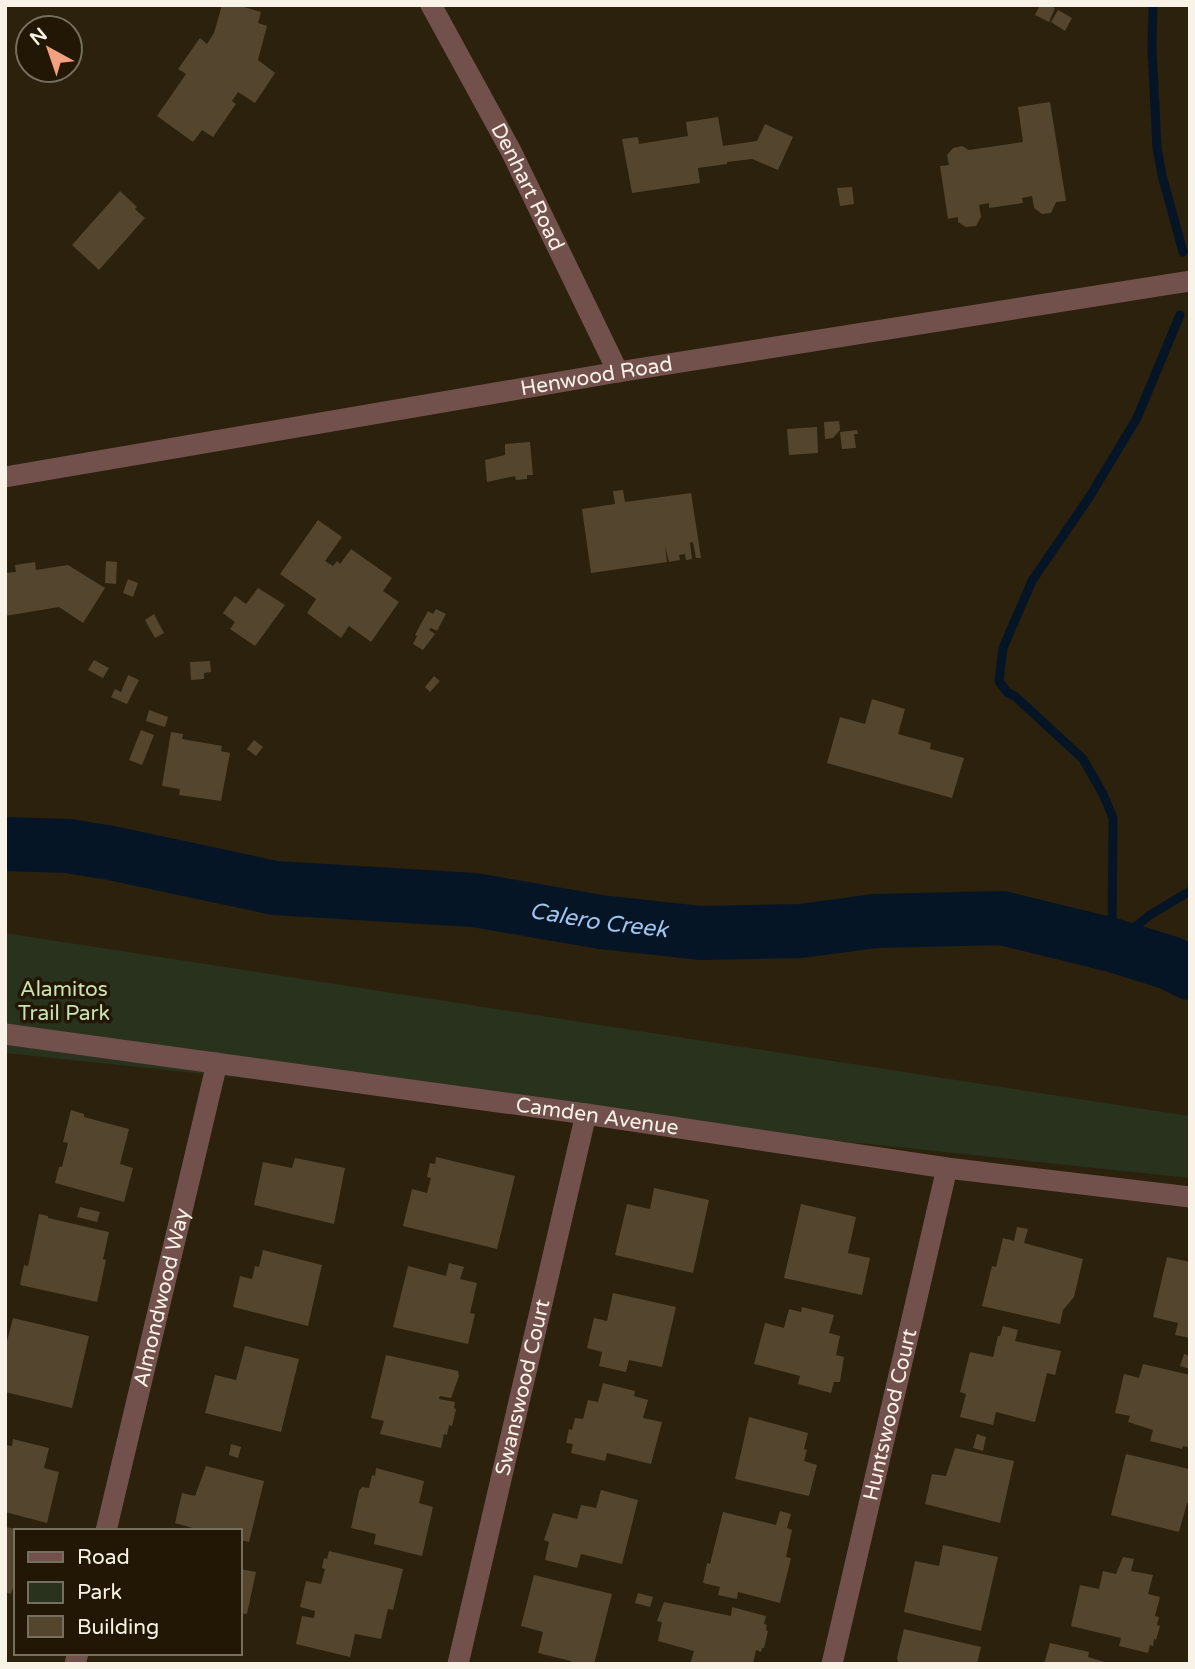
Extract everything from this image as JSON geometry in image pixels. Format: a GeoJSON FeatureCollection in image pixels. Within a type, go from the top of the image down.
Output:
{"type":"FeatureCollection","features":[{"type":"Feature","properties":{"kind":"street","name":"Denhart Road"},"geometry":{"type":"LineString","coordinates":[[432,5],[511,151],[618,372]]}},
{"type":"Feature","properties":{"kind":"street","name":"Henwood Road"},"geometry":{"type":"LineString","coordinates":[[5,477],[618,372],[1190,281]]}},
{"type":"Feature","properties":{"kind":"street","name":"Camden Avenue"},"geometry":{"type":"LineString","coordinates":[[5,1034],[586,1114],[947,1168],[1190,1196]]}},
{"type":"Feature","properties":{"kind":"street","name":"Almondwood Way"},"geometry":{"type":"LineString","coordinates":[[106,1529],[217,1063]]}},
{"type":"Feature","properties":{"kind":"street","name":"Swanswood Court"},"geometry":{"type":"LineString","coordinates":[[458,1664],[586,1114]]}},
{"type":"Feature","properties":{"kind":"street","name":"Huntswood Court"},"geometry":{"type":"LineString","coordinates":[[832,1664],[947,1168]]}},
{"type":"Feature","properties":{"kind":"green space","name":"Alamitos Trail Park"},"geometry":{"type":"Polygon","coordinates":[[[5,933],[1190,1116],[1190,1178],[5,1053],[5,933]]]}},
{"type":"Feature","properties":{"kind":"building"},"geometry":{"type":"Polygon","coordinates":[[[222,5],[237,5],[261,12],[258,23],[267,26],[258,60],[275,73],[255,103],[238,92],[232,101],[236,104],[213,137],[202,130],[193,142],[157,116],[186,74],[178,69],[200,38],[207,44],[214,33],[222,5]]]}},
{"type":"Feature","properties":{"kind":"building"},"geometry":{"type":"Polygon","coordinates":[[[1040,5],[1055,8],[1049,22],[1035,15],[1040,5]]]}},
{"type":"Feature","properties":{"kind":"building"},"geometry":{"type":"Polygon","coordinates":[[[1058,10],[1072,18],[1065,31],[1051,22],[1058,10]]]}},
{"type":"Feature","properties":{"kind":"building"},"geometry":{"type":"Polygon","coordinates":[[[1050,102],[1066,201],[1056,202],[1051,213],[1042,214],[1034,208],[1032,196],[1022,198],[1023,203],[989,208],[989,203],[979,205],[981,217],[976,226],[966,227],[958,222],[958,217],[948,219],[940,166],[949,165],[947,155],[953,148],[962,146],[969,150],[1023,142],[1018,107],[1050,102]]]}},
{"type":"Feature","properties":{"kind":"building"},"geometry":{"type":"Polygon","coordinates":[[[718,117],[723,146],[757,141],[765,124],[793,137],[778,170],[752,159],[727,162],[698,168],[700,183],[632,193],[622,139],[638,137],[639,144],[688,136],[686,122],[718,117]]]}},
{"type":"Feature","properties":{"kind":"building"},"geometry":{"type":"Polygon","coordinates":[[[852,187],[854,204],[840,206],[837,188],[852,187]]]}},
{"type":"Feature","properties":{"kind":"building"},"geometry":{"type":"Polygon","coordinates":[[[120,191],[145,218],[99,270],[72,245],[120,191]]]}},
{"type":"Feature","properties":{"kind":"building"},"geometry":{"type":"Polygon","coordinates":[[[839,421],[840,430],[833,438],[825,439],[824,422],[839,421]]]}},
{"type":"Feature","properties":{"kind":"building"},"geometry":{"type":"Polygon","coordinates":[[[817,427],[818,453],[789,455],[787,429],[817,427]]]}},
{"type":"Feature","properties":{"kind":"building"},"geometry":{"type":"Polygon","coordinates":[[[857,430],[858,434],[854,434],[856,448],[842,449],[840,432],[857,430]]]}},
{"type":"Feature","properties":{"kind":"building"},"geometry":{"type":"Polygon","coordinates":[[[530,442],[533,475],[527,475],[527,479],[516,480],[515,476],[487,482],[485,460],[505,455],[505,444],[530,442]]]}},
{"type":"Feature","properties":{"kind":"building"},"geometry":{"type":"Polygon","coordinates":[[[623,490],[625,502],[691,493],[701,558],[696,558],[693,542],[690,543],[692,559],[686,560],[685,554],[679,555],[680,560],[669,562],[665,546],[667,562],[591,573],[582,509],[615,504],[613,491],[623,490]]]}},
{"type":"Feature","properties":{"kind":"building"},"geometry":{"type":"Polygon","coordinates":[[[318,520],[342,537],[325,561],[333,566],[337,561],[340,564],[351,549],[392,578],[383,591],[399,602],[371,642],[349,626],[341,638],[307,613],[316,599],[280,574],[318,520]]]}},
{"type":"Feature","properties":{"kind":"building"},"geometry":{"type":"Polygon","coordinates":[[[106,561],[117,562],[116,584],[105,583],[106,561]]]}},
{"type":"Feature","properties":{"kind":"building"},"geometry":{"type":"Polygon","coordinates":[[[35,562],[36,570],[68,565],[105,588],[83,623],[59,607],[5,616],[5,573],[16,572],[15,565],[35,562]]]}},
{"type":"Feature","properties":{"kind":"building"},"geometry":{"type":"Polygon","coordinates":[[[128,579],[138,583],[133,597],[123,593],[128,579]]]}},
{"type":"Feature","properties":{"kind":"building"},"geometry":{"type":"Polygon","coordinates":[[[258,588],[285,605],[255,646],[230,629],[235,622],[223,613],[235,596],[246,604],[258,588]]]}},
{"type":"Feature","properties":{"kind":"building"},"geometry":{"type":"Polygon","coordinates":[[[436,609],[446,614],[437,631],[431,628],[429,630],[435,634],[423,650],[413,644],[417,636],[415,635],[428,611],[433,614],[436,609]]]}},
{"type":"Feature","properties":{"kind":"building"},"geometry":{"type":"Polygon","coordinates":[[[154,614],[164,633],[155,638],[145,620],[154,614]]]}},
{"type":"Feature","properties":{"kind":"building"},"geometry":{"type":"Polygon","coordinates":[[[94,660],[109,668],[103,678],[88,670],[94,660]]]}},
{"type":"Feature","properties":{"kind":"building"},"geometry":{"type":"Polygon","coordinates":[[[210,661],[211,672],[204,673],[204,679],[191,680],[190,662],[210,661]]]}},
{"type":"Feature","properties":{"kind":"building"},"geometry":{"type":"Polygon","coordinates":[[[128,675],[139,680],[127,704],[111,697],[115,689],[121,692],[128,675]]]}},
{"type":"Feature","properties":{"kind":"building"},"geometry":{"type":"Polygon","coordinates":[[[434,676],[440,681],[430,692],[425,687],[434,676]]]}},
{"type":"Feature","properties":{"kind":"building"},"geometry":{"type":"Polygon","coordinates":[[[872,699],[905,709],[898,734],[931,743],[930,749],[964,758],[952,798],[827,763],[840,717],[865,724],[872,699]]]}},
{"type":"Feature","properties":{"kind":"building"},"geometry":{"type":"Polygon","coordinates":[[[149,710],[168,717],[165,727],[146,721],[149,710]]]}},
{"type":"Feature","properties":{"kind":"building"},"geometry":{"type":"Polygon","coordinates":[[[141,730],[154,735],[142,765],[129,760],[141,730]]]}},
{"type":"Feature","properties":{"kind":"building"},"geometry":{"type":"Polygon","coordinates":[[[171,732],[183,734],[182,739],[222,746],[221,751],[230,753],[221,801],[179,795],[180,789],[162,786],[171,732]]]}},
{"type":"Feature","properties":{"kind":"building"},"geometry":{"type":"Polygon","coordinates":[[[254,740],[263,747],[256,756],[247,749],[254,740]]]}},
{"type":"Feature","properties":{"kind":"building"},"geometry":{"type":"Polygon","coordinates":[[[71,1110],[84,1114],[84,1117],[129,1129],[120,1164],[133,1168],[124,1202],[55,1183],[68,1143],[63,1142],[71,1110]]]}},
{"type":"Feature","properties":{"kind":"building"},"geometry":{"type":"Polygon","coordinates":[[[436,1157],[515,1176],[497,1249],[403,1226],[412,1189],[427,1193],[431,1178],[427,1177],[430,1163],[435,1164],[436,1157]]]}},
{"type":"Feature","properties":{"kind":"building"},"geometry":{"type":"Polygon","coordinates":[[[295,1158],[345,1168],[334,1224],[254,1205],[263,1162],[292,1168],[295,1158]]]}},
{"type":"Feature","properties":{"kind":"building"},"geometry":{"type":"Polygon","coordinates":[[[654,1188],[709,1200],[693,1273],[615,1255],[627,1204],[650,1209],[654,1188]]]}},
{"type":"Feature","properties":{"kind":"building"},"geometry":{"type":"Polygon","coordinates":[[[801,1204],[856,1217],[848,1253],[870,1258],[862,1295],[784,1278],[801,1204]]]}},
{"type":"Feature","properties":{"kind":"building"},"geometry":{"type":"Polygon","coordinates":[[[80,1207],[100,1212],[97,1222],[77,1217],[80,1207]]]}},
{"type":"Feature","properties":{"kind":"building"},"geometry":{"type":"Polygon","coordinates":[[[39,1214],[109,1232],[97,1302],[20,1285],[24,1265],[28,1266],[39,1214]]]}},
{"type":"Feature","properties":{"kind":"building"},"geometry":{"type":"Polygon","coordinates":[[[1017,1227],[1028,1229],[1024,1243],[1083,1259],[1074,1297],[1063,1310],[1060,1324],[982,1306],[992,1266],[996,1267],[1003,1238],[1014,1241],[1017,1227]]]}},
{"type":"Feature","properties":{"kind":"building"},"geometry":{"type":"Polygon","coordinates":[[[263,1250],[322,1265],[308,1326],[233,1307],[240,1276],[252,1279],[255,1266],[259,1267],[263,1250]]]}},
{"type":"Feature","properties":{"kind":"building"},"geometry":{"type":"Polygon","coordinates":[[[1167,1257],[1190,1262],[1190,1338],[1175,1335],[1178,1323],[1153,1317],[1167,1257]]]}},
{"type":"Feature","properties":{"kind":"building"},"geometry":{"type":"Polygon","coordinates":[[[449,1263],[464,1267],[460,1279],[477,1283],[470,1313],[475,1314],[468,1344],[393,1327],[408,1266],[446,1276],[449,1263]]]}},
{"type":"Feature","properties":{"kind":"building"},"geometry":{"type":"Polygon","coordinates":[[[613,1293],[676,1307],[662,1367],[629,1360],[626,1372],[599,1366],[602,1352],[587,1348],[594,1318],[607,1321],[613,1293]]]}},
{"type":"Feature","properties":{"kind":"building"},"geometry":{"type":"Polygon","coordinates":[[[802,1307],[834,1315],[829,1333],[840,1336],[836,1355],[844,1357],[840,1382],[834,1382],[831,1393],[798,1384],[800,1376],[754,1364],[765,1323],[784,1328],[789,1309],[801,1312],[802,1307]]]}},
{"type":"Feature","properties":{"kind":"building"},"geometry":{"type":"Polygon","coordinates":[[[13,1318],[89,1336],[72,1408],[5,1392],[5,1349],[13,1318]]]}},
{"type":"Feature","properties":{"kind":"building"},"geometry":{"type":"Polygon","coordinates":[[[1003,1326],[1018,1330],[1015,1341],[1061,1351],[1055,1375],[1047,1373],[1035,1422],[996,1412],[993,1425],[960,1417],[966,1394],[960,1392],[970,1352],[993,1357],[1003,1326]]]}},
{"type":"Feature","properties":{"kind":"building"},"geometry":{"type":"Polygon","coordinates":[[[245,1346],[299,1359],[281,1432],[205,1413],[215,1375],[236,1380],[245,1346]]]}},
{"type":"Feature","properties":{"kind":"building"},"geometry":{"type":"Polygon","coordinates":[[[1184,1354],[1190,1356],[1190,1369],[1180,1366],[1184,1354]]]}},
{"type":"Feature","properties":{"kind":"building"},"geometry":{"type":"Polygon","coordinates":[[[386,1355],[458,1371],[459,1376],[451,1398],[440,1396],[439,1399],[455,1402],[456,1409],[452,1426],[449,1425],[447,1435],[444,1434],[441,1448],[380,1434],[384,1421],[371,1418],[386,1355]]]}},
{"type":"Feature","properties":{"kind":"building"},"geometry":{"type":"Polygon","coordinates":[[[1143,1364],[1190,1375],[1190,1448],[1183,1446],[1182,1449],[1150,1441],[1153,1430],[1128,1422],[1130,1416],[1115,1413],[1124,1374],[1139,1378],[1143,1364]]]}},
{"type":"Feature","properties":{"kind":"building"},"geometry":{"type":"Polygon","coordinates":[[[603,1383],[635,1391],[634,1396],[648,1400],[643,1418],[662,1422],[651,1464],[607,1453],[605,1461],[571,1453],[573,1444],[566,1443],[569,1429],[572,1430],[575,1418],[583,1419],[588,1400],[598,1402],[603,1383]]]}},
{"type":"Feature","properties":{"kind":"building"},"geometry":{"type":"Polygon","coordinates":[[[749,1417],[808,1433],[804,1461],[817,1465],[809,1496],[735,1479],[749,1417]]]}},
{"type":"Feature","properties":{"kind":"building"},"geometry":{"type":"Polygon","coordinates":[[[977,1434],[986,1437],[983,1451],[973,1448],[977,1434]]]}},
{"type":"Feature","properties":{"kind":"building"},"geometry":{"type":"Polygon","coordinates":[[[13,1439],[49,1448],[44,1468],[59,1472],[47,1523],[5,1512],[5,1445],[12,1446],[13,1439]]]}},
{"type":"Feature","properties":{"kind":"building"},"geometry":{"type":"Polygon","coordinates":[[[231,1444],[241,1447],[238,1458],[229,1455],[231,1444]]]}},
{"type":"Feature","properties":{"kind":"building"},"geometry":{"type":"Polygon","coordinates":[[[955,1448],[1014,1461],[1000,1523],[925,1504],[932,1474],[946,1476],[955,1448]]]}},
{"type":"Feature","properties":{"kind":"building"},"geometry":{"type":"Polygon","coordinates":[[[1126,1454],[1189,1469],[1190,1504],[1187,1503],[1179,1532],[1111,1515],[1126,1454]]]}},
{"type":"Feature","properties":{"kind":"building"},"geometry":{"type":"Polygon","coordinates":[[[206,1466],[264,1481],[249,1542],[242,1540],[242,1529],[196,1529],[175,1523],[182,1493],[195,1496],[206,1466]]]}},
{"type":"Feature","properties":{"kind":"building"},"geometry":{"type":"Polygon","coordinates":[[[376,1468],[424,1481],[419,1503],[433,1507],[422,1556],[374,1544],[376,1534],[351,1528],[359,1491],[362,1487],[369,1488],[376,1468]]]}},
{"type":"Feature","properties":{"kind":"building"},"geometry":{"type":"Polygon","coordinates":[[[601,1490],[638,1500],[622,1564],[581,1554],[577,1568],[545,1560],[549,1542],[544,1540],[553,1513],[577,1519],[581,1505],[596,1508],[601,1490]]]}},
{"type":"Feature","properties":{"kind":"building"},"geometry":{"type":"Polygon","coordinates":[[[780,1511],[791,1514],[787,1528],[792,1530],[786,1557],[791,1558],[780,1603],[738,1592],[737,1599],[718,1595],[720,1587],[703,1583],[723,1512],[776,1525],[780,1511]]]}},
{"type":"Feature","properties":{"kind":"building"},"geometry":{"type":"Polygon","coordinates":[[[5,1527],[16,1529],[14,1584],[11,1594],[5,1592],[5,1527]]]}},
{"type":"Feature","properties":{"kind":"building"},"geometry":{"type":"Polygon","coordinates":[[[943,1545],[998,1557],[981,1631],[904,1612],[915,1561],[939,1566],[943,1545]]]}},
{"type":"Feature","properties":{"kind":"building"},"geometry":{"type":"Polygon","coordinates":[[[329,1551],[403,1569],[393,1610],[388,1609],[381,1639],[355,1634],[350,1657],[296,1644],[302,1616],[314,1618],[315,1611],[300,1607],[306,1581],[321,1584],[325,1569],[322,1568],[324,1558],[327,1559],[329,1551]]]}},
{"type":"Feature","properties":{"kind":"building"},"geometry":{"type":"Polygon","coordinates":[[[1123,1557],[1134,1559],[1131,1571],[1153,1575],[1148,1594],[1160,1597],[1155,1616],[1159,1617],[1157,1625],[1160,1626],[1148,1653],[1119,1646],[1121,1638],[1071,1626],[1080,1585],[1099,1589],[1103,1571],[1116,1574],[1123,1557]]]}},
{"type":"Feature","properties":{"kind":"building"},"geometry":{"type":"Polygon","coordinates":[[[242,1569],[256,1572],[247,1614],[242,1613],[242,1569]]]}},
{"type":"Feature","properties":{"kind":"building"},"geometry":{"type":"Polygon","coordinates":[[[534,1575],[612,1594],[594,1664],[570,1664],[571,1661],[538,1653],[543,1632],[521,1626],[534,1575]]]}},
{"type":"Feature","properties":{"kind":"building"},"geometry":{"type":"Polygon","coordinates":[[[638,1593],[653,1597],[650,1607],[635,1603],[638,1593]]]}},
{"type":"Feature","properties":{"kind":"building"},"geometry":{"type":"Polygon","coordinates":[[[664,1602],[731,1616],[732,1607],[766,1616],[764,1624],[767,1625],[768,1631],[764,1648],[761,1652],[756,1650],[753,1664],[690,1664],[694,1651],[658,1641],[662,1622],[657,1621],[664,1602]]]}},
{"type":"Feature","properties":{"kind":"building"},"geometry":{"type":"Polygon","coordinates":[[[904,1629],[981,1647],[977,1664],[898,1662],[904,1629]]]}},
{"type":"Feature","properties":{"kind":"building"},"geometry":{"type":"Polygon","coordinates":[[[1050,1643],[1089,1652],[1088,1657],[1111,1664],[1044,1664],[1050,1643]]]}},
{"type":"Feature","properties":{"kind":"waterway"},"geometry":{"type":"LineString","coordinates":[[1153,5],[1152,48],[1157,148],[1183,252]]}},
{"type":"Feature","properties":{"kind":"waterway"},"geometry":{"type":"LineString","coordinates":[[1112,945],[1113,818],[1103,794],[1083,759],[1016,697],[1007,692],[999,681],[1003,648],[1032,581],[1090,496],[1137,418],[1180,315]]}},
{"type":"Feature","properties":{"kind":"waterway","name":"Calero Creek"},"geometry":{"type":"LineString","coordinates":[[5,844],[68,846],[111,853],[275,888],[474,900],[601,922],[701,933],[801,931],[875,921],[1002,918],[1112,945],[1170,963],[1190,973]]}},
{"type":"Feature","properties":{"kind":"waterway"},"geometry":{"type":"LineString","coordinates":[[1112,945],[1150,915],[1190,891]]}}]}
